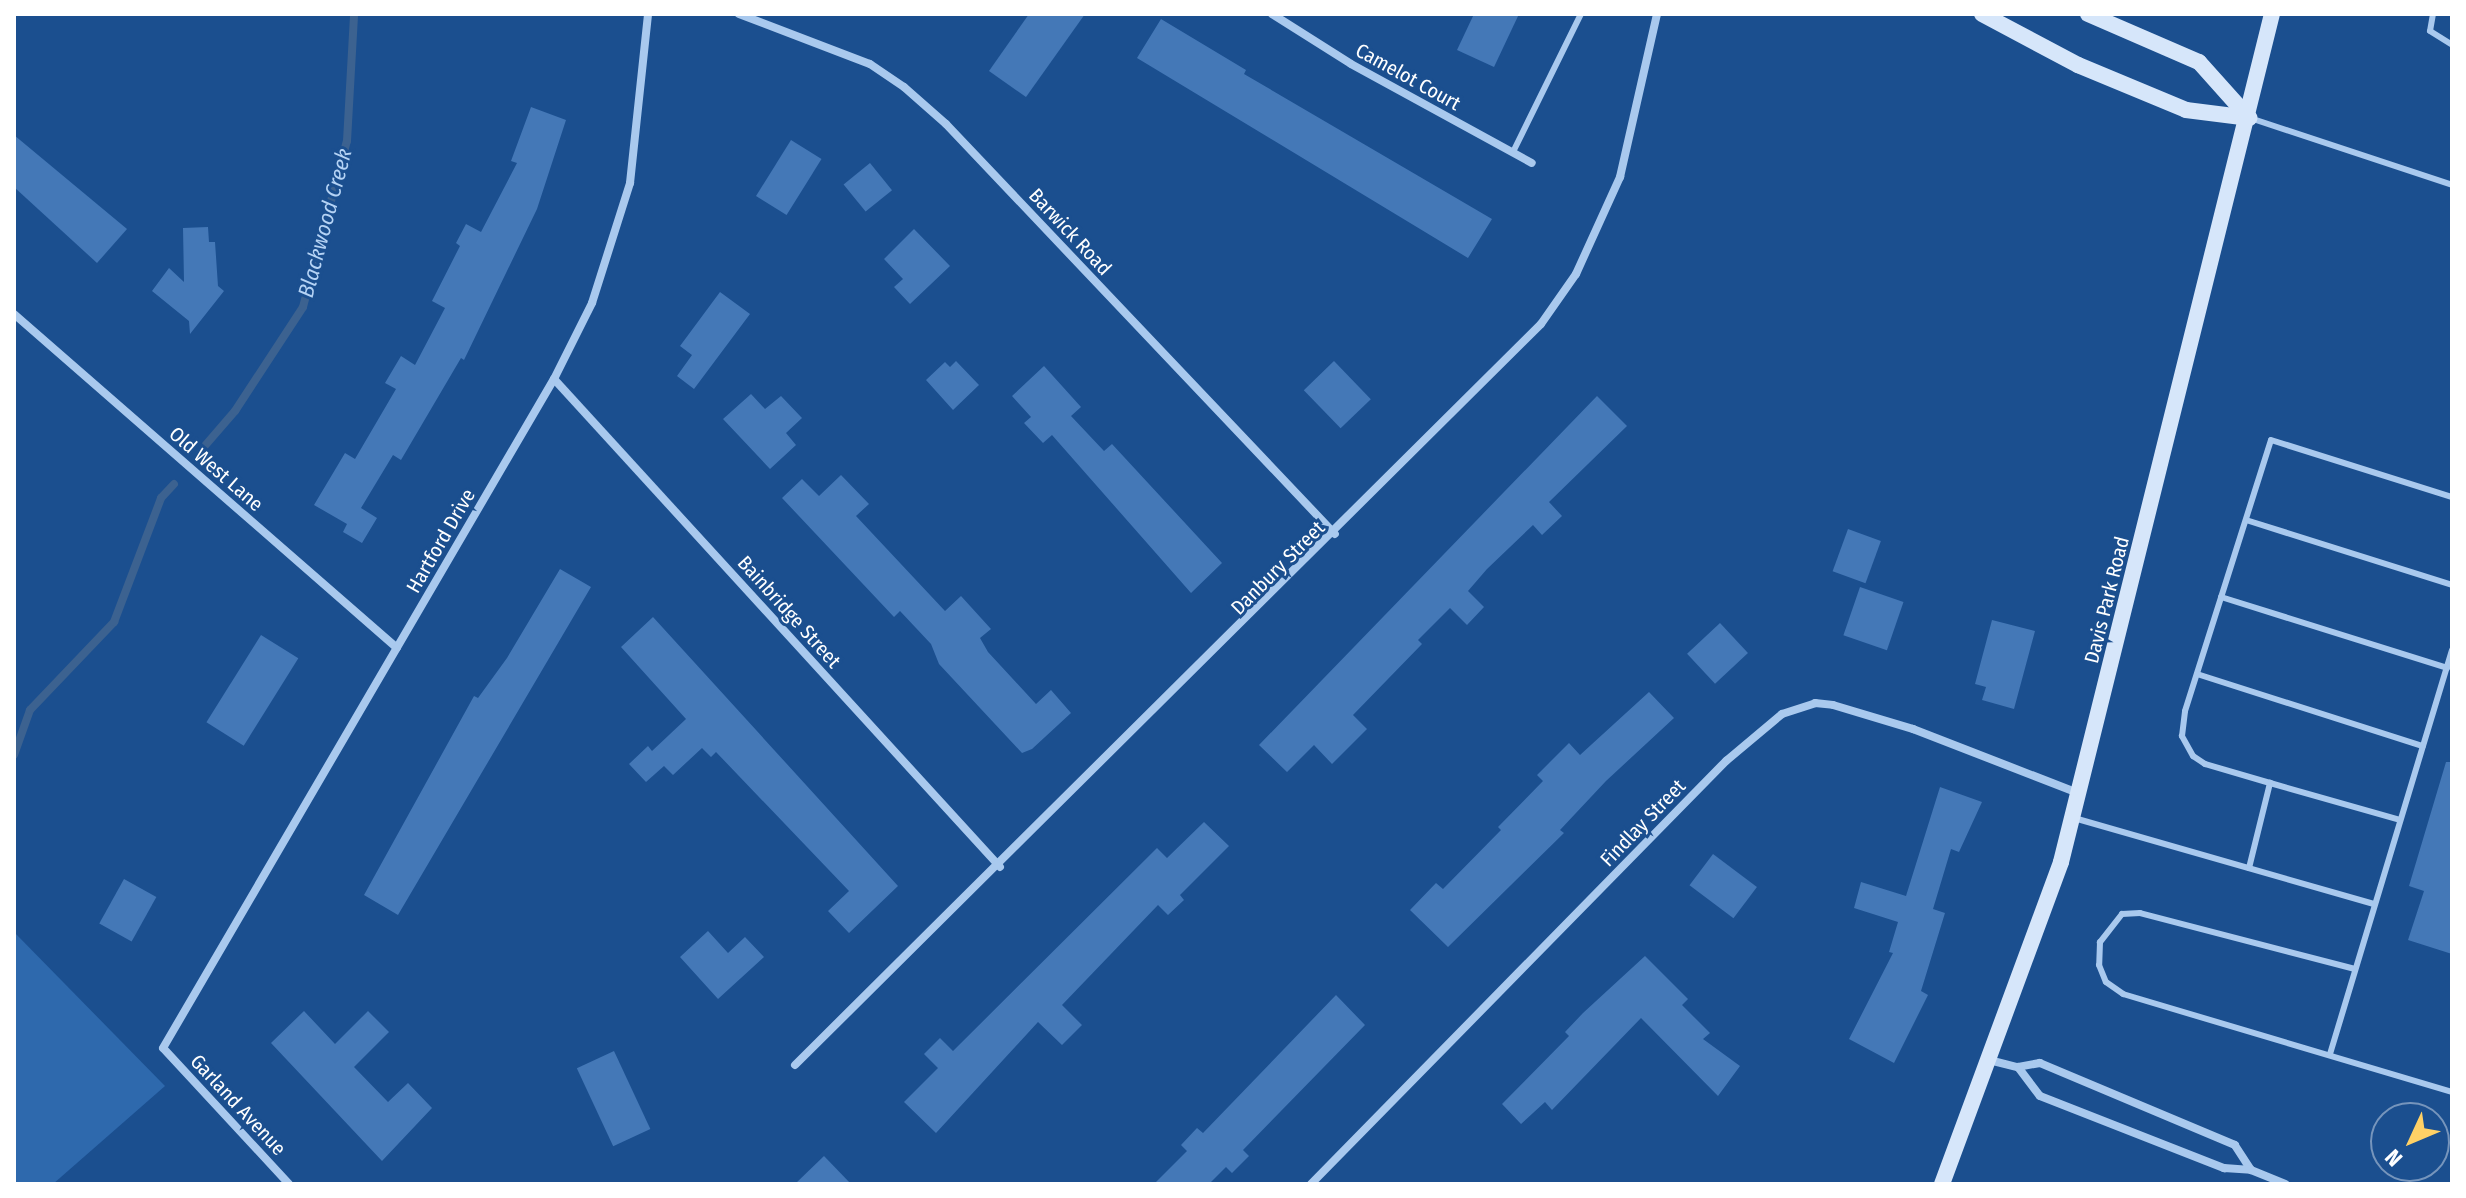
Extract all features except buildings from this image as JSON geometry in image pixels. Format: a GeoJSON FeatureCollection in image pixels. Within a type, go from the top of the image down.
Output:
{"type":"FeatureCollection","features":[{"type":"Feature","properties":{"kind":"main road"},"geometry":{"type":"LineString","coordinates":[[1982,14],[2078,65],[2186,110],[2249,118]]}},
{"type":"Feature","properties":{"kind":"main road"},"geometry":{"type":"LineString","coordinates":[[2088,14],[2199,62],[2249,118]]}},
{"type":"Feature","properties":{"kind":"main road","name":"Davis Park Road"},"geometry":{"type":"LineString","coordinates":[[1942,1184],[1989,1060],[2073,817],[2249,118],[2272,14]]}},
{"type":"Feature","properties":{"kind":"street","name":"Hartford Drive"},"geometry":{"type":"LineString","coordinates":[[163,1048],[554,379],[592,303],[630,183],[648,14]]}},
{"type":"Feature","properties":{"kind":"street","name":"Barwick Road"},"geometry":{"type":"LineString","coordinates":[[739,14],[870,64],[904,87],[946,124],[1335,534]]}},
{"type":"Feature","properties":{"kind":"street","name":"Camelot Court"},"geometry":{"type":"LineString","coordinates":[[1272,14],[1351,64],[1532,163]]}},
{"type":"Feature","properties":{"kind":"street","name":"Danbury Street"},"geometry":{"type":"LineString","coordinates":[[795,1065],[1000,867],[1541,324],[1576,274],[1620,177],[1657,14]]}},
{"type":"Feature","properties":{"kind":"street","name":"Old West Lane"},"geometry":{"type":"LineString","coordinates":[[14,314],[397,648]]}},
{"type":"Feature","properties":{"kind":"street","name":"Bainbridge Street"},"geometry":{"type":"LineString","coordinates":[[554,379],[1000,867]]}},
{"type":"Feature","properties":{"kind":"street","name":"Findlay Street"},"geometry":{"type":"LineString","coordinates":[[1311,1184],[1726,761],[1782,714],[1815,703],[1833,705],[1913,729],[2079,793]]}},
{"type":"Feature","properties":{"kind":"street","name":"Garland Avenue"},"geometry":{"type":"LineString","coordinates":[[163,1048],[289,1184]]}},
{"type":"Feature","properties":{"kind":"street"},"geometry":{"type":"LineString","coordinates":[[1989,1060],[2018,1067],[2040,1063],[2235,1145],[2251,1170]]}},
{"type":"Feature","properties":{"kind":"street"},"geometry":{"type":"LineString","coordinates":[[2018,1067],[2040,1096],[2224,1168],[2251,1170],[2285,1184]]}},
{"type":"Feature","properties":{"kind":"lane"},"geometry":{"type":"LineString","coordinates":[[1513,152],[1581,14]]}},
{"type":"Feature","properties":{"kind":"lane"},"geometry":{"type":"LineString","coordinates":[[2433,14],[2430,31],[2452,45]]}},
{"type":"Feature","properties":{"kind":"lane"},"geometry":{"type":"LineString","coordinates":[[2249,118],[2452,185]]}},
{"type":"Feature","properties":{"kind":"lane"},"geometry":{"type":"LineString","coordinates":[[2400,820],[2270,783],[2193,756],[2182,736],[2197,674],[2271,440],[2452,497]]}},
{"type":"Feature","properties":{"kind":"lane"},"geometry":{"type":"LineString","coordinates":[[2246,520],[2452,585]]}},
{"type":"Feature","properties":{"kind":"lane"},"geometry":{"type":"LineString","coordinates":[[2221,597],[2447,668]]}},
{"type":"Feature","properties":{"kind":"lane"},"geometry":{"type":"LineString","coordinates":[[2330,1054],[2452,650]]}},
{"type":"Feature","properties":{"kind":"lane"},"geometry":{"type":"LineString","coordinates":[[2197,674],[2423,746]]}},
{"type":"Feature","properties":{"kind":"lane"},"geometry":{"type":"LineString","coordinates":[[2249,868],[2270,783]]}},
{"type":"Feature","properties":{"kind":"lane"},"geometry":{"type":"LineString","coordinates":[[2073,817],[2374,904]]}},
{"type":"Feature","properties":{"kind":"lane"},"geometry":{"type":"LineString","coordinates":[[2355,969],[2140,913],[2122,914],[2100,942],[2103,974],[2123,994],[2452,1092]]}},
{"type":"Feature","properties":{"kind":"shaded area"},"geometry":{"type":"Polygon","coordinates":[[[14,932],[165,1086],[53,1184],[14,1184],[14,932]]]}},
{"type":"Feature","properties":{"kind":"waterway","name":"Blackwood Creek"},"geometry":{"type":"LineString","coordinates":[[203,448],[235,411],[303,307],[347,141],[354,14]]}},
{"type":"Feature","properties":{"kind":"waterway","name":"Blackwood Creek"},"geometry":{"type":"LineString","coordinates":[[14,755],[30,710],[114,622],[161,498],[174,484]]}}]}
